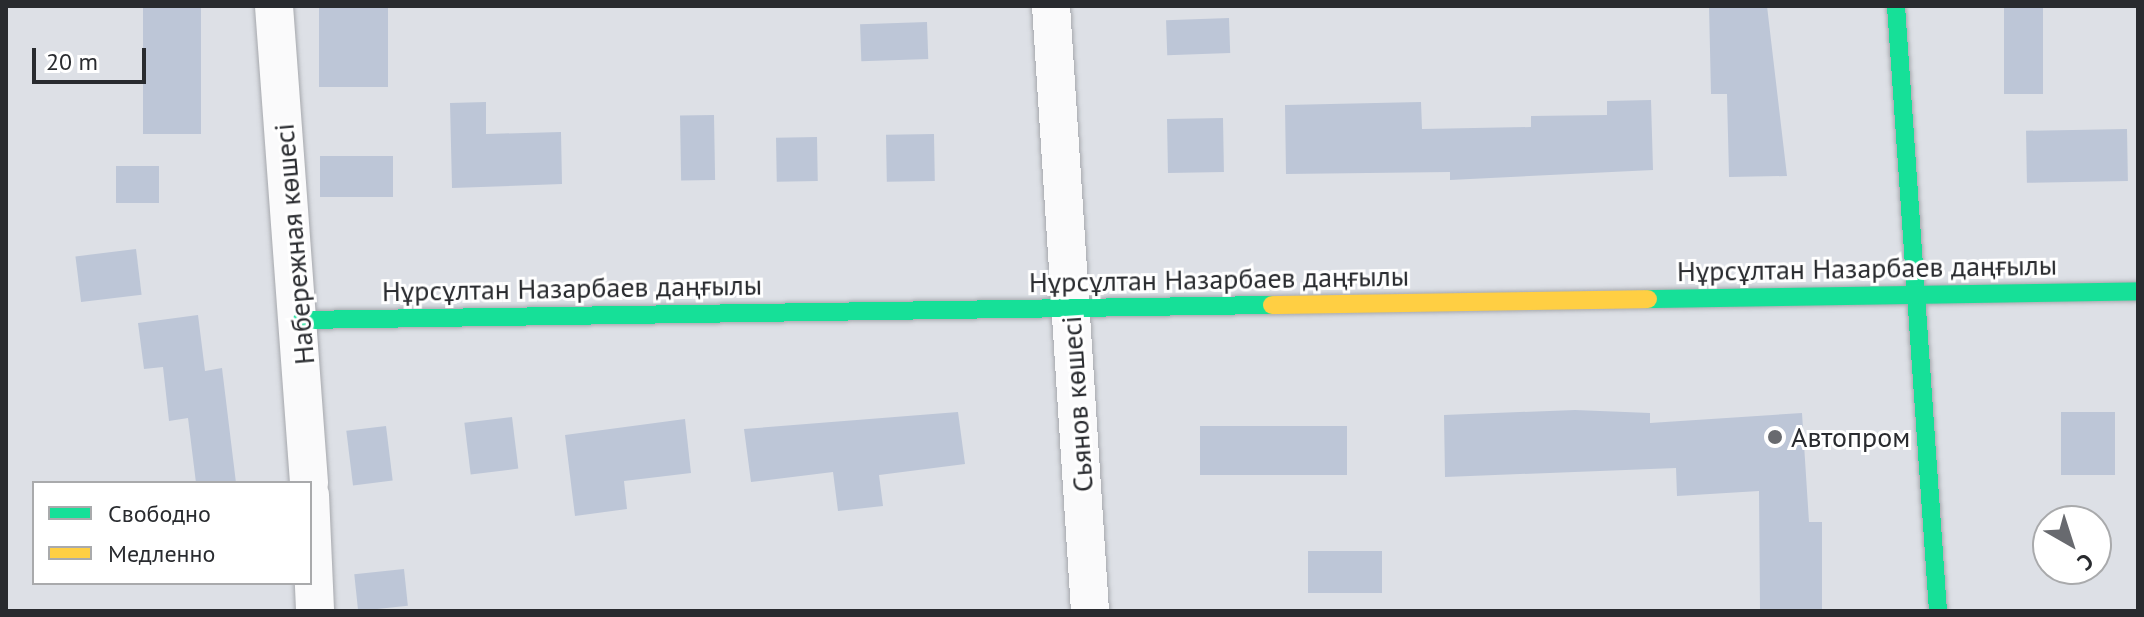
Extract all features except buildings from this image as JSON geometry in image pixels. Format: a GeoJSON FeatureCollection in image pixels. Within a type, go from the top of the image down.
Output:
{"type":"FeatureCollection","features":[{"type":"Feature","properties":{"kind":"street","name":"Набережная көшесі"},"geometry":{"type":"LineString","coordinates":[[274,6],[302,320],[309,481]]}},
{"type":"Feature","properties":{"kind":"street","name":"Сьянов көшесі"},"geometry":{"type":"LineString","coordinates":[[1051,6],[1090,611]]}},
{"type":"Feature","properties":{"kind":"street"},"geometry":{"type":"LineString","coordinates":[[1896,6],[1938,611]]}},
{"type":"Feature","properties":{"kind":"street","name":"Нұрсұлтан Назарбаев даңғылы"},"geometry":{"type":"LineString","coordinates":[[302,320],[2138,291]]}},
{"type":"Feature","properties":{"kind":"street"},"geometry":{"type":"LineString","coordinates":[[312,541],[315,611]]}},
{"type":"Feature","properties":{"kind":"traffic: fast"},"geometry":{"type":"LineString","coordinates":[[1896,6],[1938,611]]}},
{"type":"Feature","properties":{"kind":"traffic: fast"},"geometry":{"type":"LineString","coordinates":[[1648,299],[2138,291]]}},
{"type":"Feature","properties":{"kind":"traffic: fast"},"geometry":{"type":"LineString","coordinates":[[302,320],[1272,305]]}},
{"type":"Feature","properties":{"kind":"traffic: slow"},"geometry":{"type":"LineString","coordinates":[[1272,305],[1648,299]]}},
{"type":"Feature","properties":{"kind":"place","name":"Автопром"},"geometry":{"type":"Point","coordinates":[1775,437]}}]}
